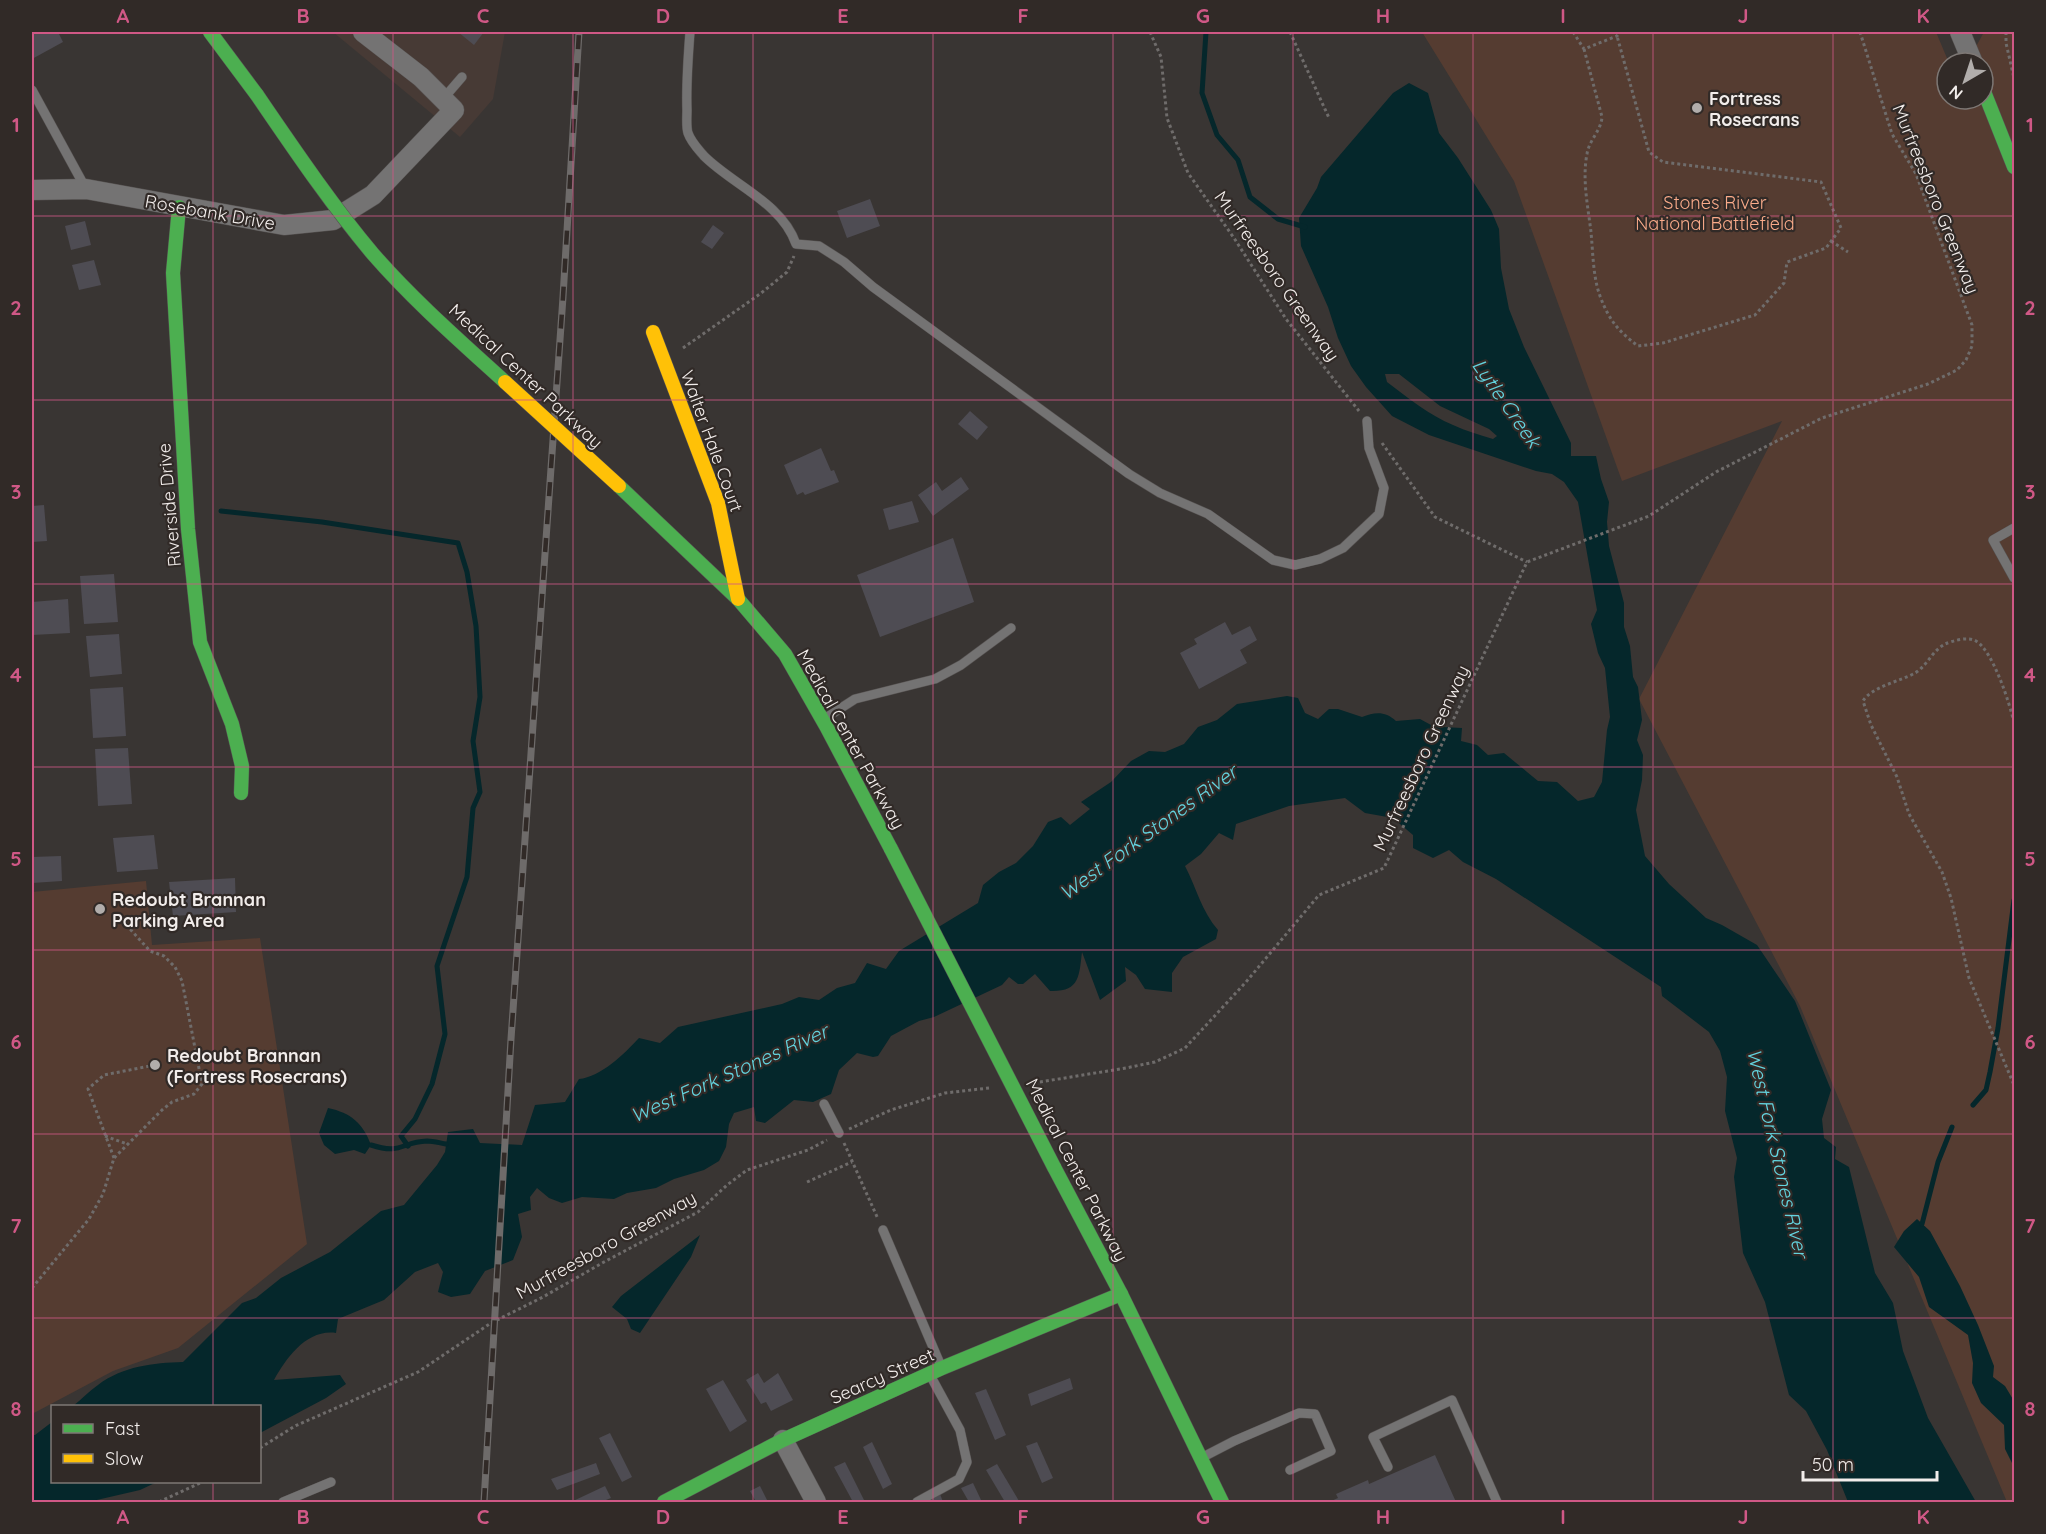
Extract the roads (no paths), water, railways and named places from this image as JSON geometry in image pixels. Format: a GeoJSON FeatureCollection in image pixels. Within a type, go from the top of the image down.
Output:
{"type":"FeatureCollection","features":[{"type":"Feature","properties":{"kind":"main road","name":"Medical Center Parkway"},"geometry":{"type":"LineString","coordinates":[[210,32],[326,194],[374,255],[445,327],[619,486],[738,600],[785,654],[823,720],[891,849],[1121,1294],[1222,1503]]}},
{"type":"Feature","properties":{"kind":"main road"},"geometry":{"type":"LineString","coordinates":[[1992,111],[2014,167]]}},
{"type":"Feature","properties":{"kind":"main road","name":"Riverside Drive"},"geometry":{"type":"LineString","coordinates":[[179,207],[174,273],[188,529],[200,642],[232,724],[242,766],[241,793]]}},
{"type":"Feature","properties":{"kind":"main road","name":"Walter Hale Court"},"geometry":{"type":"LineString","coordinates":[[653,332],[718,503],[738,600]]}},
{"type":"Feature","properties":{"kind":"main road","name":"Searcy Street"},"geometry":{"type":"LineString","coordinates":[[664,1503],[783,1440],[935,1371],[1121,1294]]}},
{"type":"Feature","properties":{"kind":"street"},"geometry":{"type":"LineString","coordinates":[[363,32],[421,77],[448,105]]}},
{"type":"Feature","properties":{"kind":"street"},"geometry":{"type":"LineString","coordinates":[[1960,32],[1967,51]]}},
{"type":"Feature","properties":{"kind":"street","name":"Rosebank Drive"},"geometry":{"type":"LineString","coordinates":[[32,190],[86,189],[284,225],[333,220],[373,195],[448,105]]}},
{"type":"Feature","properties":{"kind":"street"},"geometry":{"type":"LineString","coordinates":[[783,1440],[816,1503]]}},
{"type":"Feature","properties":{"kind":"lane"},"geometry":{"type":"LineString","coordinates":[[690,32],[686,86],[688,132],[696,147],[717,168],[761,200],[784,221],[796,244],[819,246],[844,262],[873,287],[1129,474],[1160,493],[1208,514],[1273,560],[1295,565],[1320,560],[1343,548],[1378,514],[1384,488],[1369,448],[1366,421]]}},
{"type":"Feature","properties":{"kind":"lane"},"geometry":{"type":"LineString","coordinates":[[448,105],[462,77]]}},
{"type":"Feature","properties":{"kind":"lane"},"geometry":{"type":"LineString","coordinates":[[32,90],[86,189]]}},
{"type":"Feature","properties":{"kind":"lane"},"geometry":{"type":"LineString","coordinates":[[2014,528],[1993,540],[2014,578]]}},
{"type":"Feature","properties":{"kind":"lane"},"geometry":{"type":"LineString","coordinates":[[823,720],[855,699],[935,679],[961,665],[1011,628]]}},
{"type":"Feature","properties":{"kind":"lane"},"geometry":{"type":"LineString","coordinates":[[824,1104],[839,1133]]}},
{"type":"Feature","properties":{"kind":"lane"},"geometry":{"type":"LineString","coordinates":[[883,1230],[935,1371],[960,1430],[967,1462],[959,1479],[917,1503]]}},
{"type":"Feature","properties":{"kind":"lane"},"geometry":{"type":"LineString","coordinates":[[1388,1467],[1373,1437],[1452,1400],[1497,1503]]}},
{"type":"Feature","properties":{"kind":"lane"},"geometry":{"type":"LineString","coordinates":[[1201,1458],[1299,1413],[1315,1414],[1331,1451],[1290,1470]]}},
{"type":"Feature","properties":{"kind":"lane"},"geometry":{"type":"LineString","coordinates":[[283,1503],[331,1482]]}},
{"type":"Feature","properties":{"kind":"water","name":"West Fork Stones River"},"geometry":{"type":"Polygon","coordinates":[[[1409,83],[1428,93],[1439,133],[1491,210],[1499,229],[1501,268],[1509,309],[1524,347],[1571,443],[1571,456],[1596,456],[1609,502],[1607,522],[1609,546],[1624,603],[1624,627],[1630,646],[1633,677],[1638,687],[1642,720],[1637,740],[1643,755],[1642,780],[1636,810],[1645,856],[1669,884],[1706,918],[1757,945],[1795,1001],[1831,1090],[1822,1119],[1824,1138],[1836,1147],[1835,1159],[1849,1167],[1875,1273],[1893,1303],[1903,1351],[1928,1418],[1976,1502],[1848,1502],[1827,1450],[1806,1411],[1789,1395],[1765,1302],[1743,1253],[1734,1177],[1737,1158],[1725,1111],[1727,1077],[1720,1051],[1709,1032],[1662,996],[1661,987],[1496,879],[1463,862],[1449,850],[1433,858],[1413,848],[1413,835],[1393,818],[1365,813],[1345,798],[1289,806],[1236,824],[1233,840],[1219,833],[1201,854],[1185,866],[1203,907],[1218,930],[1216,939],[1183,957],[1172,973],[1172,992],[1145,989],[1136,975],[1125,967],[1126,981],[1100,1000],[1082,952],[1076,981],[1067,989],[1050,991],[1035,974],[1023,984],[1018,984],[1009,977],[1002,985],[934,1017],[919,1021],[891,1036],[878,1056],[857,1053],[839,1070],[831,1094],[813,1102],[794,1100],[765,1123],[756,1121],[754,1107],[734,1113],[729,1124],[726,1147],[719,1161],[704,1170],[674,1179],[656,1188],[627,1193],[614,1199],[582,1197],[562,1203],[549,1198],[537,1188],[530,1197],[531,1210],[518,1214],[522,1237],[513,1260],[485,1271],[470,1294],[451,1297],[438,1292],[443,1272],[438,1263],[415,1272],[384,1300],[338,1319],[336,1333],[316,1335],[299,1346],[285,1362],[274,1380],[340,1375],[346,1384],[326,1398],[261,1432],[261,1405],[74,1405],[95,1387],[128,1370],[161,1363],[183,1362],[242,1303],[256,1298],[281,1278],[330,1252],[381,1211],[404,1205],[445,1152],[448,1132],[473,1129],[480,1143],[522,1145],[535,1105],[565,1102],[579,1079],[604,1069],[639,1038],[660,1043],[678,1027],[782,1004],[799,997],[819,1000],[837,988],[855,983],[867,963],[886,969],[899,951],[978,903],[983,885],[999,872],[1016,863],[1033,846],[1048,822],[1061,817],[1070,825],[1090,809],[1081,802],[1111,782],[1131,761],[1149,751],[1165,752],[1184,744],[1198,727],[1217,720],[1237,704],[1287,696],[1298,698],[1305,713],[1318,719],[1329,709],[1338,709],[1362,717],[1380,713],[1396,721],[1420,719],[1431,725],[1462,728],[1461,741],[1477,745],[1488,755],[1504,753],[1538,781],[1557,782],[1578,801],[1594,797],[1602,782],[1610,717],[1605,668],[1598,653],[1591,624],[1597,610],[1578,502],[1564,482],[1552,474],[1536,471],[1429,435],[1392,416],[1366,387],[1351,366],[1338,338],[1328,307],[1301,246],[1299,218],[1321,177],[1393,93],[1409,83]],[[1385,374],[1387,382],[1444,421],[1493,439],[1497,436],[1489,429],[1440,406],[1399,374],[1385,374]]]}},
{"type":"Feature","properties":{"kind":"water"},"geometry":{"type":"Polygon","coordinates":[[[328,1108],[350,1116],[360,1125],[371,1145],[365,1154],[354,1150],[335,1154],[324,1145],[319,1133],[328,1108]]]}},
{"type":"Feature","properties":{"kind":"water"},"geometry":{"type":"Polygon","coordinates":[[[1917,1219],[1930,1231],[1960,1286],[1994,1366],[1993,1377],[2005,1386],[2014,1401],[2014,1467],[2005,1449],[2004,1425],[1981,1403],[1972,1383],[1973,1363],[1968,1335],[1929,1307],[1919,1277],[1894,1247],[1904,1231],[1917,1219]]]}},
{"type":"Feature","properties":{"kind":"water"},"geometry":{"type":"Polygon","coordinates":[[[700,1235],[691,1257],[640,1333],[631,1329],[627,1319],[612,1307],[621,1296],[700,1235]]]}},
{"type":"Feature","properties":{"kind":"water"},"geometry":{"type":"Polygon","coordinates":[[[51,1423],[51,1483],[155,1483],[140,1490],[88,1502],[32,1502],[32,1435],[51,1423]]]}},
{"type":"Feature","properties":{"kind":"waterway","name":"Lytle Creek"},"geometry":{"type":"LineString","coordinates":[[1206,32],[1202,93],[1217,135],[1238,160],[1250,197],[1278,219],[1305,227]]}},
{"type":"Feature","properties":{"kind":"waterway"},"geometry":{"type":"LineString","coordinates":[[221,511],[322,522],[458,543],[467,572],[476,626],[480,697],[473,741],[480,792],[473,808],[467,877],[437,966],[445,1034],[432,1084],[415,1119],[401,1136],[408,1146]]}},
{"type":"Feature","properties":{"kind":"waterway"},"geometry":{"type":"LineString","coordinates":[[1973,1105],[1986,1090],[1990,1072],[1998,1028],[2014,900]]}},
{"type":"Feature","properties":{"kind":"waterway"},"geometry":{"type":"LineString","coordinates":[[1922,1224],[1938,1162],[1952,1127]]}},
{"type":"Feature","properties":{"kind":"waterway"},"geometry":{"type":"LineString","coordinates":[[371,1145],[389,1149],[427,1141],[446,1144]]}},
{"type":"Feature","properties":{"kind":"railway"},"geometry":{"type":"LineString","coordinates":[[484,1502],[511,1039],[563,297],[579,32]]}},
{"type":"Feature","properties":{"kind":"place","name":"Fortress Rosecrans"},"geometry":{"type":"Point","coordinates":[1697,108]}},
{"type":"Feature","properties":{"kind":"place","name":"Redoubt Brannan Parking Area"},"geometry":{"type":"Point","coordinates":[100,909]}},
{"type":"Feature","properties":{"kind":"place","name":"Redoubt Brannan (Fortress Rosecrans)"},"geometry":{"type":"Point","coordinates":[155,1065]}},
{"type":"Feature","properties":{"kind":"park label","name":"Stones River National Battlefield"},"geometry":{"type":"Point","coordinates":[1715,212]}}]}
